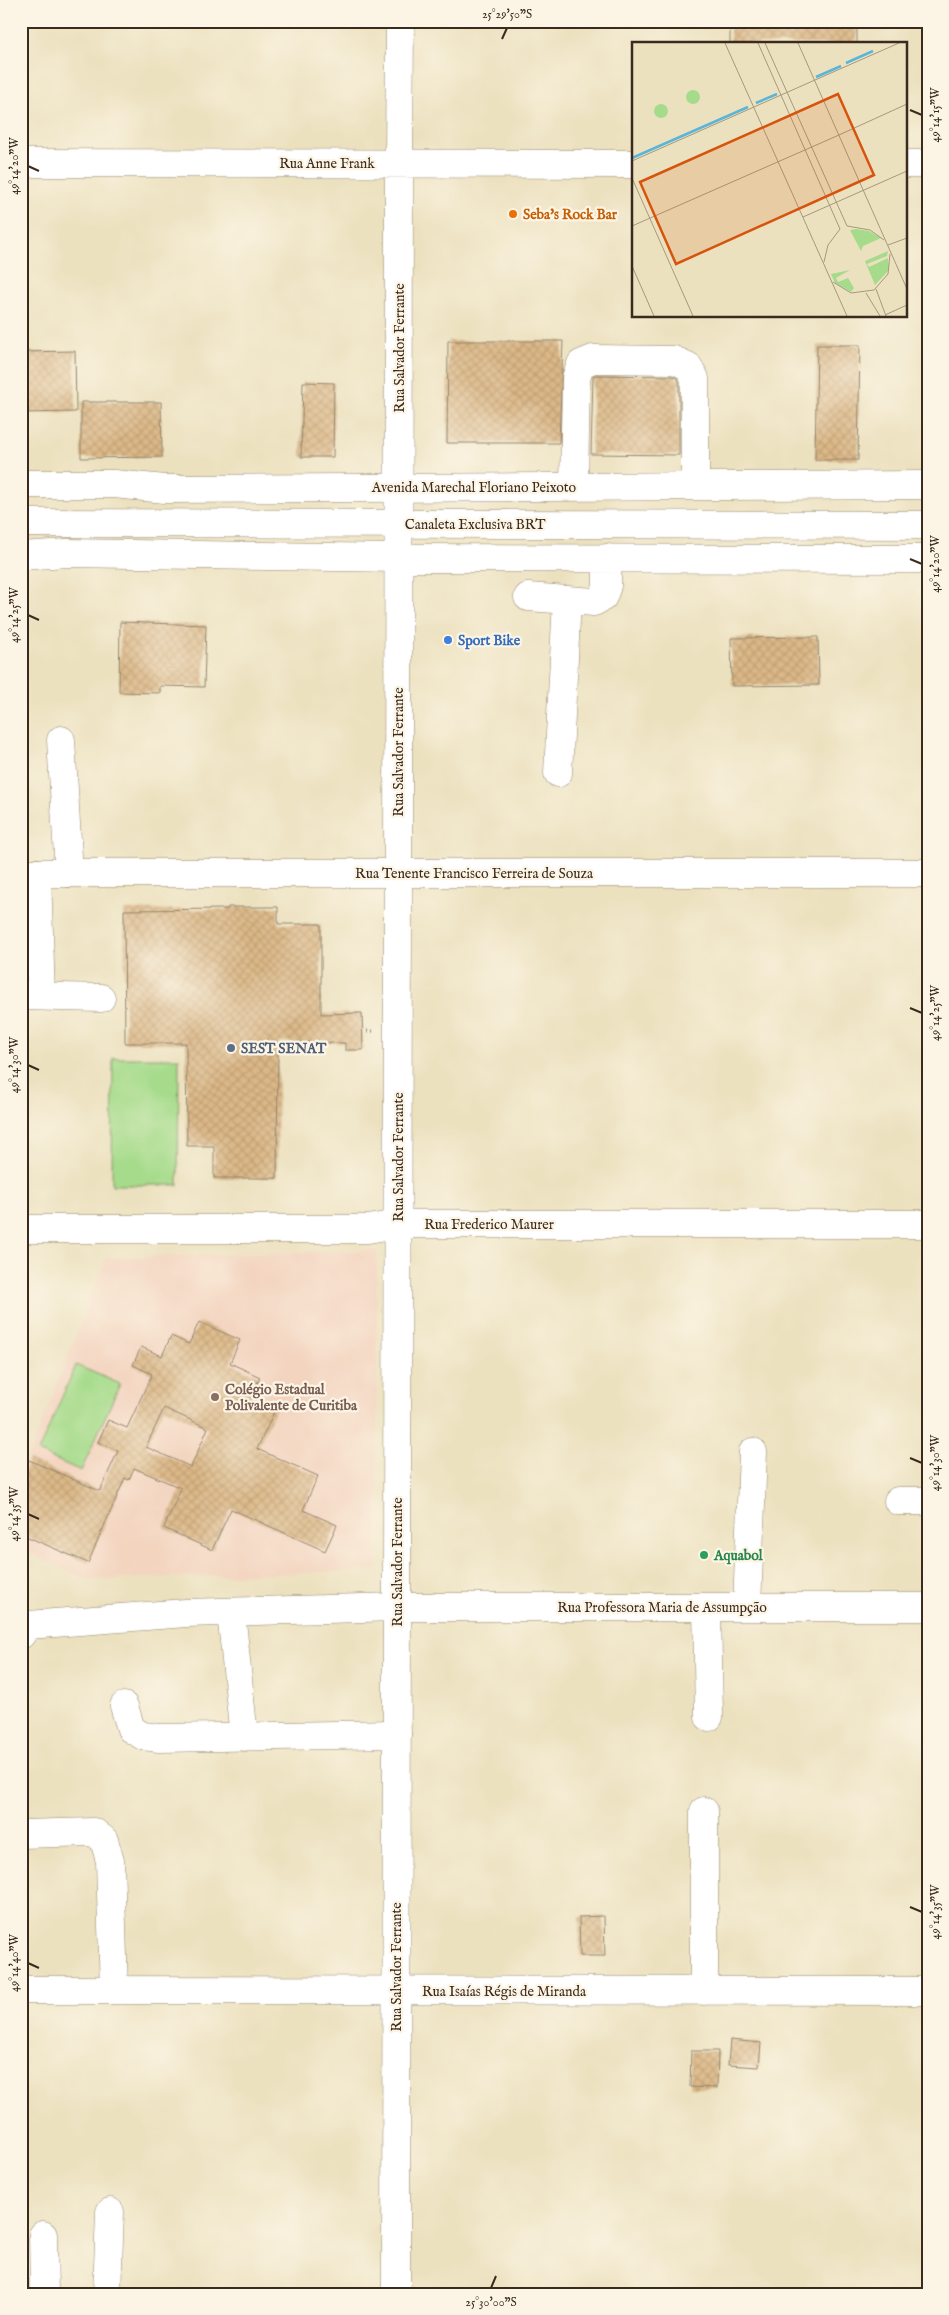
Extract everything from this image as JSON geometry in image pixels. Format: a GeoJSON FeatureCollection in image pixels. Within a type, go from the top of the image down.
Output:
{"type":"FeatureCollection","features":[{"type":"Feature","properties":{"kind":"street","name":"Rua Salvador Ferrante"},"geometry":{"type":"LineString","coordinates":[[396,2294],[400,21]]}},
{"type":"Feature","properties":{"kind":"street","name":"Rua Anne Frank"},"geometry":{"type":"LineString","coordinates":[[21,163],[632,164]]}},
{"type":"Feature","properties":{"kind":"street"},"geometry":{"type":"LineString","coordinates":[[906,164],[928,164]]}},
{"type":"Feature","properties":{"kind":"street"},"geometry":{"type":"LineString","coordinates":[[574,487],[576,378],[581,364],[593,359],[674,360],[688,366],[695,378],[694,486]]}},
{"type":"Feature","properties":{"kind":"street","name":"Avenida Marechal Floriano Peixoto"},"geometry":{"type":"LineString","coordinates":[[21,484],[114,484],[165,489],[928,485]]}},
{"type":"Feature","properties":{"kind":"street","name":"Canaleta Exclusiva BRT"},"geometry":{"type":"LineString","coordinates":[[21,523],[928,525]]}},
{"type":"Feature","properties":{"kind":"street"},"geometry":{"type":"LineString","coordinates":[[21,556],[67,553],[398,558],[928,559]]}},
{"type":"Feature","properties":{"kind":"street"},"geometry":{"type":"LineString","coordinates":[[528,597],[594,602],[603,598],[607,586],[607,558]]}},
{"type":"Feature","properties":{"kind":"street"},"geometry":{"type":"LineString","coordinates":[[558,773],[567,600]]}},
{"type":"Feature","properties":{"kind":"street"},"geometry":{"type":"LineString","coordinates":[[61,740],[69,873]]}},
{"type":"Feature","properties":{"kind":"street"},"geometry":{"type":"LineString","coordinates":[[29,873],[31,996],[101,998]]}},
{"type":"Feature","properties":{"kind":"street","name":"Rua Tenente Francisco Ferreira de Souza"},"geometry":{"type":"LineString","coordinates":[[29,873],[928,873]]}},
{"type":"Feature","properties":{"kind":"street","name":"Rua Frederico Maurer"},"geometry":{"type":"LineString","coordinates":[[21,1229],[368,1229],[398,1224],[928,1224]]}},
{"type":"Feature","properties":{"kind":"street"},"geometry":{"type":"LineString","coordinates":[[747,1607],[753,1452]]}},
{"type":"Feature","properties":{"kind":"street"},"geometry":{"type":"LineString","coordinates":[[898,1501],[928,1501]]}},
{"type":"Feature","properties":{"kind":"street","name":"Rua Professora Maria de Assumpção"},"geometry":{"type":"LineString","coordinates":[[21,1635],[28,1625],[186,1612],[397,1607],[928,1607]]}},
{"type":"Feature","properties":{"kind":"street"},"geometry":{"type":"LineString","coordinates":[[707,1607],[709,1717]]}},
{"type":"Feature","properties":{"kind":"street"},"geometry":{"type":"LineString","coordinates":[[231,1612],[244,1737]]}},
{"type":"Feature","properties":{"kind":"street"},"geometry":{"type":"LineString","coordinates":[[124,1706],[131,1729],[143,1736],[159,1738],[397,1734]]}},
{"type":"Feature","properties":{"kind":"street"},"geometry":{"type":"LineString","coordinates":[[704,1811],[704,1991]]}},
{"type":"Feature","properties":{"kind":"street"},"geometry":{"type":"LineString","coordinates":[[21,1834],[94,1832],[104,1840],[110,1861],[114,1990]]}},
{"type":"Feature","properties":{"kind":"street","name":"Rua Isaías Régis de Miranda"},"geometry":{"type":"LineString","coordinates":[[21,1990],[928,1991]]}},
{"type":"Feature","properties":{"kind":"street"},"geometry":{"type":"LineString","coordinates":[[107,2294],[110,2212]]}},
{"type":"Feature","properties":{"kind":"street"},"geometry":{"type":"LineString","coordinates":[[43,2234],[44,2294]]}},
{"type":"Feature","properties":{"kind":"shaded area","name":"Colégio Estadual Polivalente de Curitiba"},"geometry":{"type":"Polygon","coordinates":[[[377,1250],[377,1570],[87,1580],[21,1549],[21,1477],[106,1258],[377,1250]]]}},
{"type":"Feature","properties":{"kind":"green space"},"geometry":{"type":"Polygon","coordinates":[[[113,1058],[179,1058],[178,1185],[112,1185],[113,1058]]]}},
{"type":"Feature","properties":{"kind":"green space"},"geometry":{"type":"Polygon","coordinates":[[[76,1365],[120,1384],[81,1471],[38,1452],[76,1365]]]}},
{"type":"Feature","properties":{"kind":"building"},"geometry":{"type":"Polygon","coordinates":[[[730,21],[857,21],[857,42],[730,42],[730,21]]]}},
{"type":"Feature","properties":{"kind":"building"},"geometry":{"type":"Polygon","coordinates":[[[448,341],[563,341],[559,443],[447,443],[448,341]]]}},
{"type":"Feature","properties":{"kind":"building"},"geometry":{"type":"Polygon","coordinates":[[[817,345],[860,345],[858,460],[815,460],[817,345]]]}},
{"type":"Feature","properties":{"kind":"building"},"geometry":{"type":"Polygon","coordinates":[[[75,351],[76,412],[21,413],[21,352],[75,351]]]}},
{"type":"Feature","properties":{"kind":"building"},"geometry":{"type":"Polygon","coordinates":[[[593,376],[672,376],[677,378],[679,382],[679,455],[591,454],[593,376]]]}},
{"type":"Feature","properties":{"kind":"building"},"geometry":{"type":"Polygon","coordinates":[[[303,382],[334,383],[333,457],[301,457],[303,382]]]}},
{"type":"Feature","properties":{"kind":"building"},"geometry":{"type":"Polygon","coordinates":[[[81,402],[161,402],[162,457],[81,458],[81,402]]]}},
{"type":"Feature","properties":{"kind":"building"},"geometry":{"type":"Polygon","coordinates":[[[120,622],[206,625],[204,687],[160,686],[160,693],[119,692],[120,622]]]}},
{"type":"Feature","properties":{"kind":"building"},"geometry":{"type":"Polygon","coordinates":[[[818,637],[819,685],[732,686],[731,638],[818,637]]]}},
{"type":"Feature","properties":{"kind":"building"},"geometry":{"type":"Polygon","coordinates":[[[228,907],[278,907],[278,924],[321,924],[321,1014],[362,1013],[363,1050],[345,1050],[345,1043],[278,1042],[277,1178],[214,1178],[214,1146],[187,1146],[186,1043],[125,1043],[124,910],[228,909],[228,907]]]}},
{"type":"Feature","properties":{"kind":"building"},"geometry":{"type":"Polygon","coordinates":[[[199,1322],[240,1340],[230,1363],[260,1377],[251,1397],[276,1408],[257,1449],[318,1476],[303,1510],[337,1525],[325,1551],[231,1509],[212,1550],[164,1528],[181,1488],[134,1468],[129,1480],[125,1478],[88,1563],[21,1534],[21,1477],[29,1460],[100,1491],[118,1451],[98,1442],[108,1420],[127,1428],[152,1374],[133,1365],[141,1347],[162,1356],[171,1336],[189,1344],[199,1322]],[[164,1408],[146,1447],[191,1467],[208,1428],[164,1408]]]}},
{"type":"Feature","properties":{"kind":"building"},"geometry":{"type":"Polygon","coordinates":[[[604,1916],[605,1956],[580,1956],[579,1917],[604,1916]]]}},
{"type":"Feature","properties":{"kind":"building"},"geometry":{"type":"Polygon","coordinates":[[[730,2040],[761,2043],[759,2067],[728,2065],[730,2040]]]}},
{"type":"Feature","properties":{"kind":"building"},"geometry":{"type":"Polygon","coordinates":[[[691,2051],[718,2051],[717,2088],[690,2087],[691,2051]]]}},
{"type":"Feature","properties":{"kind":"place","name":"Seba's Rock Bar"},"geometry":{"type":"Point","coordinates":[513,214]}},
{"type":"Feature","properties":{"kind":"place","name":"Sport Bike"},"geometry":{"type":"Point","coordinates":[448,640]}},
{"type":"Feature","properties":{"kind":"place","name":"SEST SENAT"},"geometry":{"type":"Point","coordinates":[231,1048]}},
{"type":"Feature","properties":{"kind":"place","name":"Colégio Estadual Polivalente de Curitiba"},"geometry":{"type":"Point","coordinates":[215,1397]}},
{"type":"Feature","properties":{"kind":"place","name":"Aquabol"},"geometry":{"type":"Point","coordinates":[704,1555]}}]}
